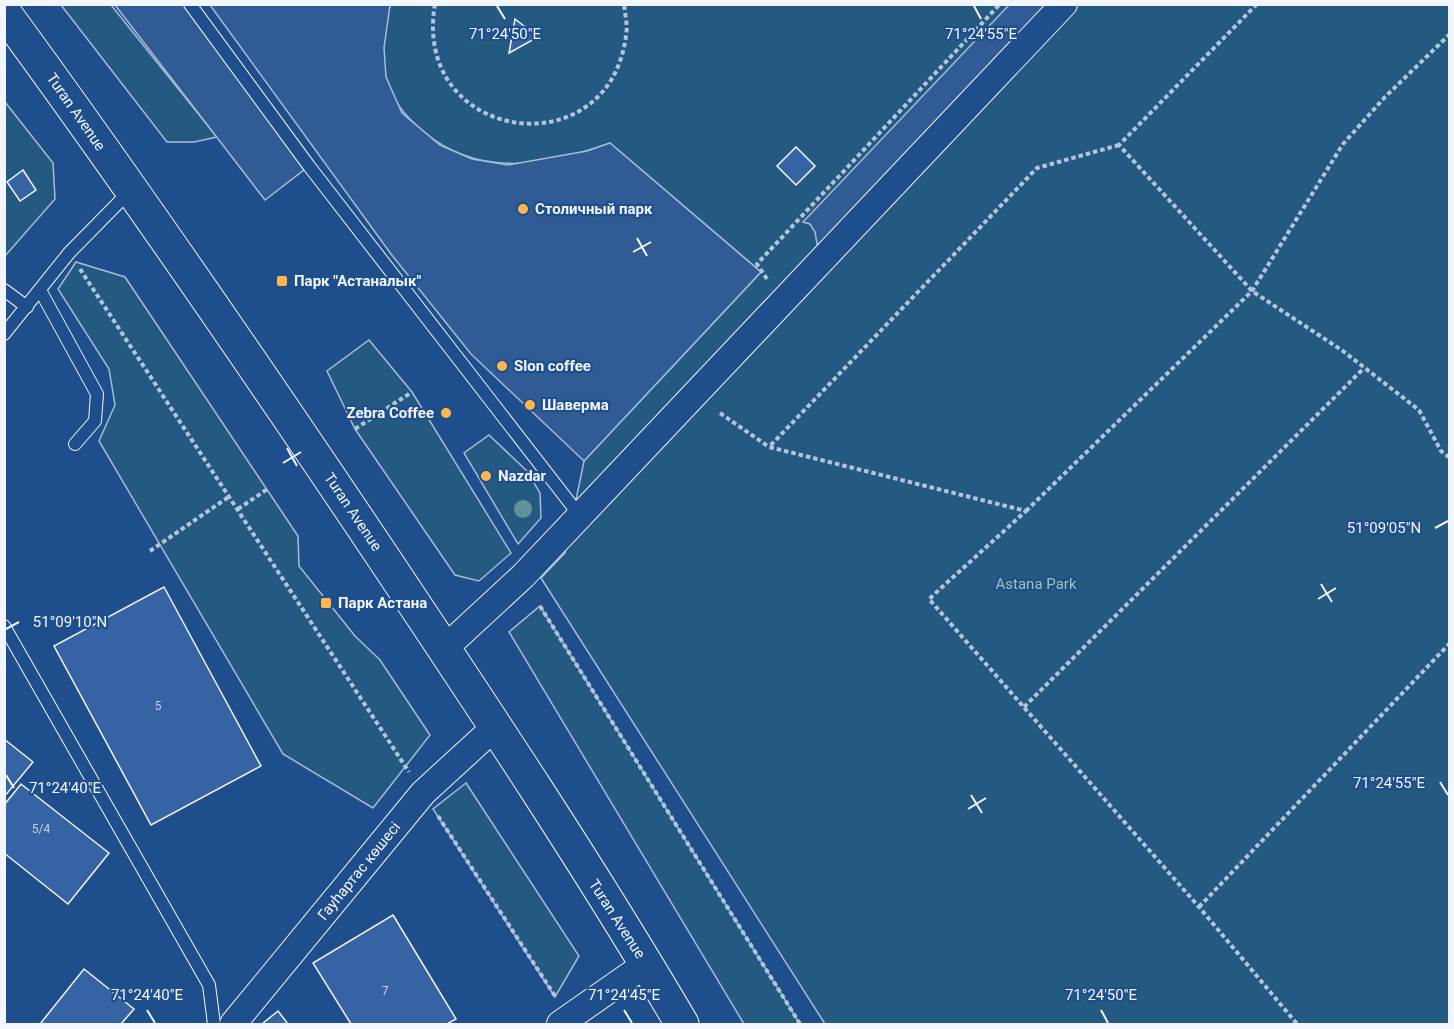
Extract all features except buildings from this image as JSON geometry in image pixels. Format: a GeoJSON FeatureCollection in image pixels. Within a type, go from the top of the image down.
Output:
{"type":"FeatureCollection","features":[{"type":"Feature","properties":{"kind":"main road","name":"Turan Avenue"},"geometry":{"type":"LineString","coordinates":[[4,12],[196,280],[444,649],[646,964],[681,1024]]}},
{"type":"Feature","properties":{"kind":"street"},"geometry":{"type":"LineString","coordinates":[[444,649],[523,576],[1064,4]]}},
{"type":"Feature","properties":{"kind":"street","name":"Гауhартас көшесі"},"geometry":{"type":"LineString","coordinates":[[234,1024],[423,793],[495,727]]}},
{"type":"Feature","properties":{"kind":"street"},"geometry":{"type":"LineString","coordinates":[[565,1021],[646,964]]}},
{"type":"Feature","properties":{"kind":"lane"},"geometry":{"type":"LineString","coordinates":[[190,4],[309,166],[580,516]]}},
{"type":"Feature","properties":{"kind":"lane"},"geometry":{"type":"LineString","coordinates":[[4,334],[69,253],[131,190]]}},
{"type":"Feature","properties":{"kind":"lane"},"geometry":{"type":"LineString","coordinates":[[4,290],[27,307]]}},
{"type":"Feature","properties":{"kind":"lane"},"geometry":{"type":"LineString","coordinates":[[40,290],[97,394],[95,421],[75,444]]}},
{"type":"Feature","properties":{"kind":"lane"},"geometry":{"type":"LineString","coordinates":[[4,626],[209,985],[214,1024]]}},
{"type":"Feature","properties":{"kind":"path"},"geometry":{"type":"LineString","coordinates":[[435,4],[432,38],[441,69],[459,96],[485,115],[515,124],[548,124],[577,113],[602,93],[619,66],[627,35],[624,4]]}},
{"type":"Feature","properties":{"kind":"path"},"geometry":{"type":"LineString","coordinates":[[771,286],[757,264],[1000,4]]}},
{"type":"Feature","properties":{"kind":"path"},"geometry":{"type":"LineString","coordinates":[[769,447],[1036,168],[1119,145],[1257,4]]}},
{"type":"Feature","properties":{"kind":"path"},"geometry":{"type":"LineString","coordinates":[[1297,1024],[1199,907],[929,599],[1026,511],[1252,291],[1343,144],[1385,97],[1449,34]]}},
{"type":"Feature","properties":{"kind":"path"},"geometry":{"type":"LineString","coordinates":[[1119,145],[1252,291],[1364,368],[1419,410],[1442,451],[1449,458]]}},
{"type":"Feature","properties":{"kind":"path"},"geometry":{"type":"LineString","coordinates":[[76,262],[423,793],[565,1021]]}},
{"type":"Feature","properties":{"kind":"path"},"geometry":{"type":"LineString","coordinates":[[1024,707],[1364,368]]}},
{"type":"Feature","properties":{"kind":"path"},"geometry":{"type":"LineString","coordinates":[[355,429],[412,392]]}},
{"type":"Feature","properties":{"kind":"path"},"geometry":{"type":"LineString","coordinates":[[720,413],[769,447],[1026,511]]}},
{"type":"Feature","properties":{"kind":"path"},"geometry":{"type":"LineString","coordinates":[[238,509],[269,488]]}},
{"type":"Feature","properties":{"kind":"path"},"geometry":{"type":"LineString","coordinates":[[150,550],[230,496]]}},
{"type":"Feature","properties":{"kind":"path"},"geometry":{"type":"LineString","coordinates":[[540,606],[800,1024]]}},
{"type":"Feature","properties":{"kind":"path"},"geometry":{"type":"LineString","coordinates":[[1199,907],[1449,643]]}},
{"type":"Feature","properties":{"kind":"green space"},"geometry":{"type":"Polygon","coordinates":[[[61,5],[111,5],[217,137],[194,142],[167,142],[61,5]]]}},
{"type":"Feature","properties":{"kind":"green space","name":"Astana Park"},"geometry":{"type":"Polygon","coordinates":[[[390,5],[1449,5],[1449,1024],[825,1024],[541,578],[565,553],[584,461],[761,272],[610,143],[538,162],[490,162],[445,147],[424,132],[400,108],[386,77],[384,68],[385,31],[390,5]]]}},
{"type":"Feature","properties":{"kind":"green space"},"geometry":{"type":"Polygon","coordinates":[[[5,102],[53,163],[55,199],[5,256],[5,102]]]}},
{"type":"Feature","properties":{"kind":"green space"},"geometry":{"type":"Polygon","coordinates":[[[76,262],[125,277],[298,536],[299,566],[355,636],[380,660],[430,735],[373,808],[283,754],[99,441],[115,405],[109,369],[58,289],[76,262]]]}},
{"type":"Feature","properties":{"kind":"green space"},"geometry":{"type":"Polygon","coordinates":[[[369,340],[412,392],[511,553],[479,581],[455,575],[355,429],[327,371],[369,340]]]}},
{"type":"Feature","properties":{"kind":"green space"},"geometry":{"type":"Polygon","coordinates":[[[489,435],[527,471],[540,493],[541,518],[518,544],[464,453],[489,435]]]}},
{"type":"Feature","properties":{"kind":"green space"},"geometry":{"type":"Polygon","coordinates":[[[540,606],[800,1024],[744,1024],[509,632],[540,606]]]}},
{"type":"Feature","properties":{"kind":"green space"},"geometry":{"type":"Polygon","coordinates":[[[466,783],[579,956],[555,997],[433,809],[466,783]]]}},
{"type":"Feature","properties":{"kind":"shaded area"},"geometry":{"type":"Polygon","coordinates":[[[115,5],[188,5],[309,166],[265,200],[115,5]]]}},
{"type":"Feature","properties":{"kind":"shaded area","name":"Столичный парк"},"geometry":{"type":"Polygon","coordinates":[[[210,5],[390,5],[384,48],[386,77],[402,113],[440,145],[472,159],[508,165],[587,151],[610,143],[761,272],[584,461],[471,354],[391,254],[210,5]]]}},
{"type":"Feature","properties":{"kind":"shaded area"},"geometry":{"type":"Polygon","coordinates":[[[1009,5],[1048,5],[818,249],[815,232],[810,224],[803,222],[1009,5]]]}},
{"type":"Feature","properties":{"kind":"place","name":"Столичный парк"},"geometry":{"type":"Point","coordinates":[523,209]}},
{"type":"Feature","properties":{"kind":"place","name":"Парк \"Астаналык\""},"geometry":{"type":"Point","coordinates":[282,281]}},
{"type":"Feature","properties":{"kind":"place","name":"Slon coffee"},"geometry":{"type":"Point","coordinates":[502,366]}},
{"type":"Feature","properties":{"kind":"place","name":"Шаверма"},"geometry":{"type":"Point","coordinates":[530,405]}},
{"type":"Feature","properties":{"kind":"place","name":"Zebra Coffee"},"geometry":{"type":"Point","coordinates":[446,413]}},
{"type":"Feature","properties":{"kind":"place","name":"Nazdar"},"geometry":{"type":"Point","coordinates":[486,476]}},
{"type":"Feature","properties":{"kind":"place","name":"Парк Астана"},"geometry":{"type":"Point","coordinates":[326,603]}}]}
